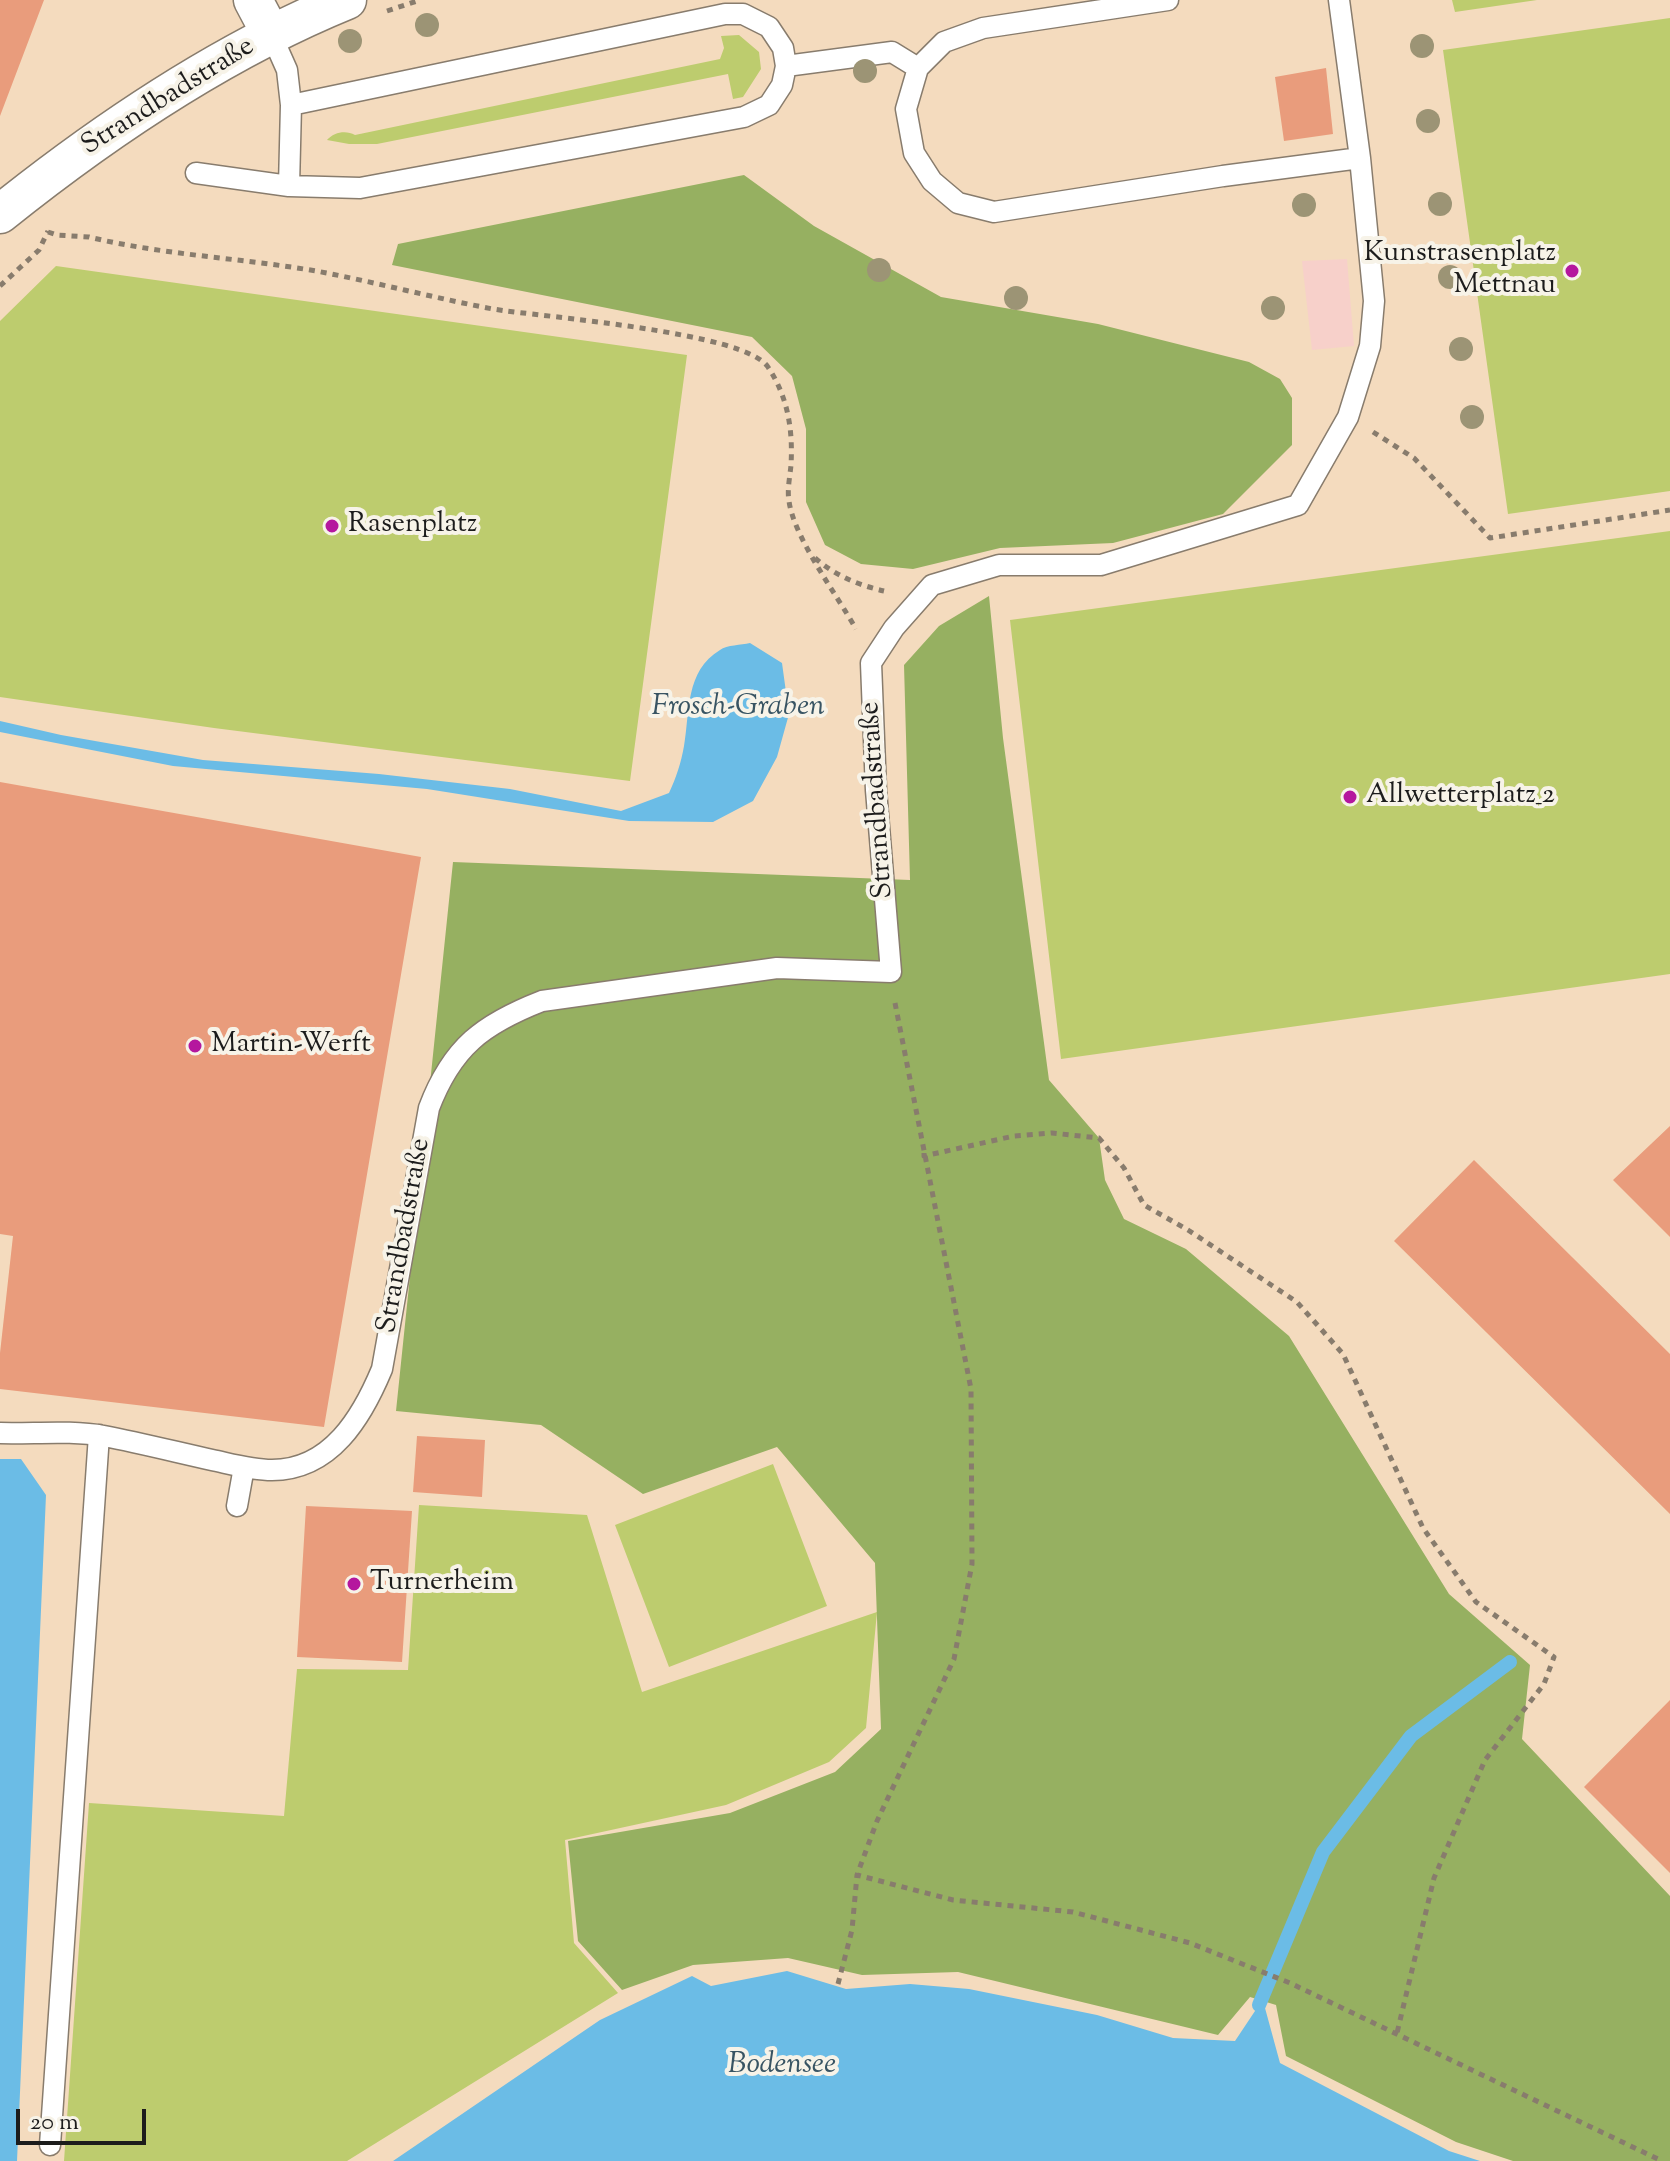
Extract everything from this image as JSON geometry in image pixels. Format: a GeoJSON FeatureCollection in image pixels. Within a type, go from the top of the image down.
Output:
{"type":"FeatureCollection","features":[{"type":"Feature","properties":{"kind":"street"},"geometry":{"type":"LineString","coordinates":[[253,0],[271,34]]}},
{"type":"Feature","properties":{"kind":"street","name":"Strandbadstraße"},"geometry":{"type":"LineString","coordinates":[[0,214],[119,126],[271,34],[347,0]]}},
{"type":"Feature","properties":{"kind":"lane"},"geometry":{"type":"LineString","coordinates":[[1168,0],[983,28],[944,42],[918,68],[906,109],[914,153],[932,181],[958,203],[994,212],[1360,158]]}},
{"type":"Feature","properties":{"kind":"lane"},"geometry":{"type":"LineString","coordinates":[[932,585],[999,565],[1101,565],[1298,505],[1348,417],[1370,346],[1374,301],[1360,158],[1339,0]]}},
{"type":"Feature","properties":{"kind":"lane"},"geometry":{"type":"LineString","coordinates":[[196,173],[289,186],[360,188],[744,117],[769,105],[782,85],[786,66],[783,48],[769,27],[743,14],[725,14],[291,105]]}},
{"type":"Feature","properties":{"kind":"lane"},"geometry":{"type":"LineString","coordinates":[[271,34],[287,70],[291,105],[289,186]]}},
{"type":"Feature","properties":{"kind":"lane"},"geometry":{"type":"LineString","coordinates":[[786,66],[892,52],[918,68]]}},
{"type":"Feature","properties":{"kind":"lane","name":"Strandbadstraße"},"geometry":{"type":"LineString","coordinates":[[0,1433],[99,1435],[244,1467],[273,1470],[298,1466],[317,1457],[353,1427],[382,1369],[429,1108],[441,1077],[462,1048],[513,1012],[542,1001],[777,968],[891,972],[876,790],[871,663],[894,628],[932,585]]}},
{"type":"Feature","properties":{"kind":"lane"},"geometry":{"type":"LineString","coordinates":[[50,2145],[99,1435]]}},
{"type":"Feature","properties":{"kind":"lane"},"geometry":{"type":"LineString","coordinates":[[237,1506],[244,1467]]}},
{"type":"Feature","properties":{"kind":"path"},"geometry":{"type":"LineString","coordinates":[[0,286],[39,250],[48,232],[48,219]]}},
{"type":"Feature","properties":{"kind":"path"},"geometry":{"type":"LineString","coordinates":[[48,232],[317,271],[494,309],[648,330],[726,346],[753,355],[766,364],[788,408],[792,444],[789,501],[811,555],[857,631],[871,663]]}},
{"type":"Feature","properties":{"kind":"path"},"geometry":{"type":"LineString","coordinates":[[1348,417],[1414,458],[1490,538],[1670,510]]}},
{"type":"Feature","properties":{"kind":"path"},"geometry":{"type":"LineString","coordinates":[[811,555],[831,572],[867,587],[904,592],[932,585]]}},
{"type":"Feature","properties":{"kind":"path"},"geometry":{"type":"LineString","coordinates":[[838,1984],[852,1930],[857,1875],[877,1821],[954,1659],[972,1564],[971,1389],[899,1029],[891,972]]}},
{"type":"Feature","properties":{"kind":"path"},"geometry":{"type":"LineString","coordinates":[[924,1156],[1014,1136],[1052,1133],[1099,1138],[1124,1168],[1144,1205],[1188,1230],[1297,1302],[1343,1354],[1423,1528],[1476,1602],[1554,1657],[1544,1684],[1485,1760],[1434,1878],[1397,2033]]}},
{"type":"Feature","properties":{"kind":"path"},"geometry":{"type":"LineString","coordinates":[[857,1875],[953,1900],[1073,1912],[1190,1943],[1290,1983],[1662,2161]]}},
{"type":"Feature","properties":{"kind":"shaded area"},"geometry":{"type":"Polygon","coordinates":[[[1347,259],[1354,346],[1312,350],[1302,261],[1347,259]]]}},
{"type":"Feature","properties":{"kind":"green space"},"geometry":{"type":"Polygon","coordinates":[[[1452,0],[1537,0],[1455,12],[1452,0]]]}},
{"type":"Feature","properties":{"kind":"green space","name":"Kunstrasenplatz Mettnau"},"geometry":{"type":"Polygon","coordinates":[[[1670,18],[1670,491],[1508,514],[1443,50],[1670,18]]]}},
{"type":"Feature","properties":{"kind":"green space"},"geometry":{"type":"Polygon","coordinates":[[[739,35],[759,52],[761,69],[743,97],[733,99],[728,74],[377,144],[327,140],[340,133],[355,135],[720,59],[724,48],[721,36],[739,35]]]}},
{"type":"Feature","properties":{"kind":"green space"},"geometry":{"type":"Polygon","coordinates":[[[744,175],[814,226],[941,297],[1098,324],[1249,362],[1280,379],[1292,398],[1292,445],[1223,514],[1113,543],[1000,548],[913,569],[861,564],[825,545],[806,502],[806,429],[792,376],[752,337],[392,265],[398,244],[744,175]]]}},
{"type":"Feature","properties":{"kind":"green space","name":"Rasenplatz"},"geometry":{"type":"Polygon","coordinates":[[[56,266],[687,355],[630,781],[214,728],[0,697],[0,321],[56,266]]]}},
{"type":"Feature","properties":{"kind":"green space","name":"Allwetterplatz_2"},"geometry":{"type":"Polygon","coordinates":[[[1670,531],[1670,974],[1061,1059],[1010,620],[1670,531]]]}},
{"type":"Feature","properties":{"kind":"green space"},"geometry":{"type":"Polygon","coordinates":[[[989,596],[1003,738],[1049,1080],[1099,1138],[1105,1180],[1124,1219],[1186,1249],[1289,1336],[1449,1594],[1530,1665],[1522,1739],[1670,1896],[1670,2161],[1513,2161],[1456,2142],[1286,2056],[1276,2005],[1250,1997],[1218,2035],[958,1972],[862,1975],[788,1958],[693,1965],[622,1990],[578,1941],[568,1841],[730,1813],[835,1772],[881,1729],[875,1563],[777,1447],[643,1494],[541,1425],[396,1411],[453,862],[910,880],[904,665],[939,626],[989,596]]]}},
{"type":"Feature","properties":{"kind":"green space"},"geometry":{"type":"Polygon","coordinates":[[[773,1464],[827,1606],[669,1667],[615,1525],[773,1464]]]}},
{"type":"Feature","properties":{"kind":"green space"},"geometry":{"type":"Polygon","coordinates":[[[419,1505],[587,1515],[642,1692],[877,1612],[866,1728],[829,1762],[726,1805],[565,1840],[574,1943],[618,1993],[347,2161],[64,2161],[89,1803],[284,1816],[297,1669],[408,1670],[419,1505]]]}},
{"type":"Feature","properties":{"kind":"water","name":"Frosch-Graben"},"geometry":{"type":"Polygon","coordinates":[[[750,643],[782,663],[789,714],[777,757],[753,801],[713,822],[629,821],[427,789],[173,766],[0,732],[0,721],[203,760],[379,774],[510,789],[621,811],[669,793],[684,746],[691,693],[700,669],[723,648],[750,643]]]}},
{"type":"Feature","properties":{"kind":"water"},"geometry":{"type":"Polygon","coordinates":[[[0,1459],[21,1459],[46,1495],[17,2161],[0,2161],[0,1459]]]}},
{"type":"Feature","properties":{"kind":"water","name":"Bodensee"},"geometry":{"type":"Polygon","coordinates":[[[787,1971],[846,1989],[910,1984],[969,1989],[1097,2015],[1173,2038],[1235,2041],[1259,2005],[1265,2008],[1280,2063],[1449,2151],[1480,2161],[393,2161],[600,2020],[692,1976],[711,1986],[787,1971]]]}},
{"type":"Feature","properties":{"kind":"building"},"geometry":{"type":"Polygon","coordinates":[[[0,0],[44,0],[0,116],[0,0]]]}},
{"type":"Feature","properties":{"kind":"building"},"geometry":{"type":"Polygon","coordinates":[[[1326,68],[1333,134],[1284,141],[1275,77],[1326,68]]]}},
{"type":"Feature","properties":{"kind":"building","name":"Martin-Werft"},"geometry":{"type":"Polygon","coordinates":[[[0,782],[421,857],[324,1427],[0,1389],[0,1353],[13,1236],[0,1234],[0,782]]]}},
{"type":"Feature","properties":{"kind":"building"},"geometry":{"type":"Polygon","coordinates":[[[1670,1126],[1670,1237],[1613,1180],[1670,1126]]]}},
{"type":"Feature","properties":{"kind":"building"},"geometry":{"type":"Polygon","coordinates":[[[1474,1160],[1670,1354],[1670,1514],[1394,1241],[1474,1160]]]}},
{"type":"Feature","properties":{"kind":"building"},"geometry":{"type":"Polygon","coordinates":[[[417,1436],[485,1440],[482,1497],[413,1492],[417,1436]]]}},
{"type":"Feature","properties":{"kind":"building","name":"Turnerheim"},"geometry":{"type":"Polygon","coordinates":[[[306,1506],[412,1511],[402,1662],[297,1657],[306,1506]]]}},
{"type":"Feature","properties":{"kind":"building"},"geometry":{"type":"Polygon","coordinates":[[[1670,1700],[1670,1873],[1584,1787],[1670,1700]]]}},
{"type":"Feature","properties":{"kind":"waterway"},"geometry":{"type":"LineString","coordinates":[[1259,2005],[1323,1852],[1411,1736],[1510,1662]]}},
{"type":"Feature","properties":{"kind":"place","name":"Kunstrasenplatz Mettnau"},"geometry":{"type":"Point","coordinates":[1572,271]}},
{"type":"Feature","properties":{"kind":"place","name":"Rasenplatz"},"geometry":{"type":"Point","coordinates":[332,526]}},
{"type":"Feature","properties":{"kind":"place","name":"Allwetterplatz_2"},"geometry":{"type":"Point","coordinates":[1350,797]}},
{"type":"Feature","properties":{"kind":"place","name":"Martin-Werft"},"geometry":{"type":"Point","coordinates":[195,1046]}},
{"type":"Feature","properties":{"kind":"place","name":"Turnerheim"},"geometry":{"type":"Point","coordinates":[354,1584]}}]}
